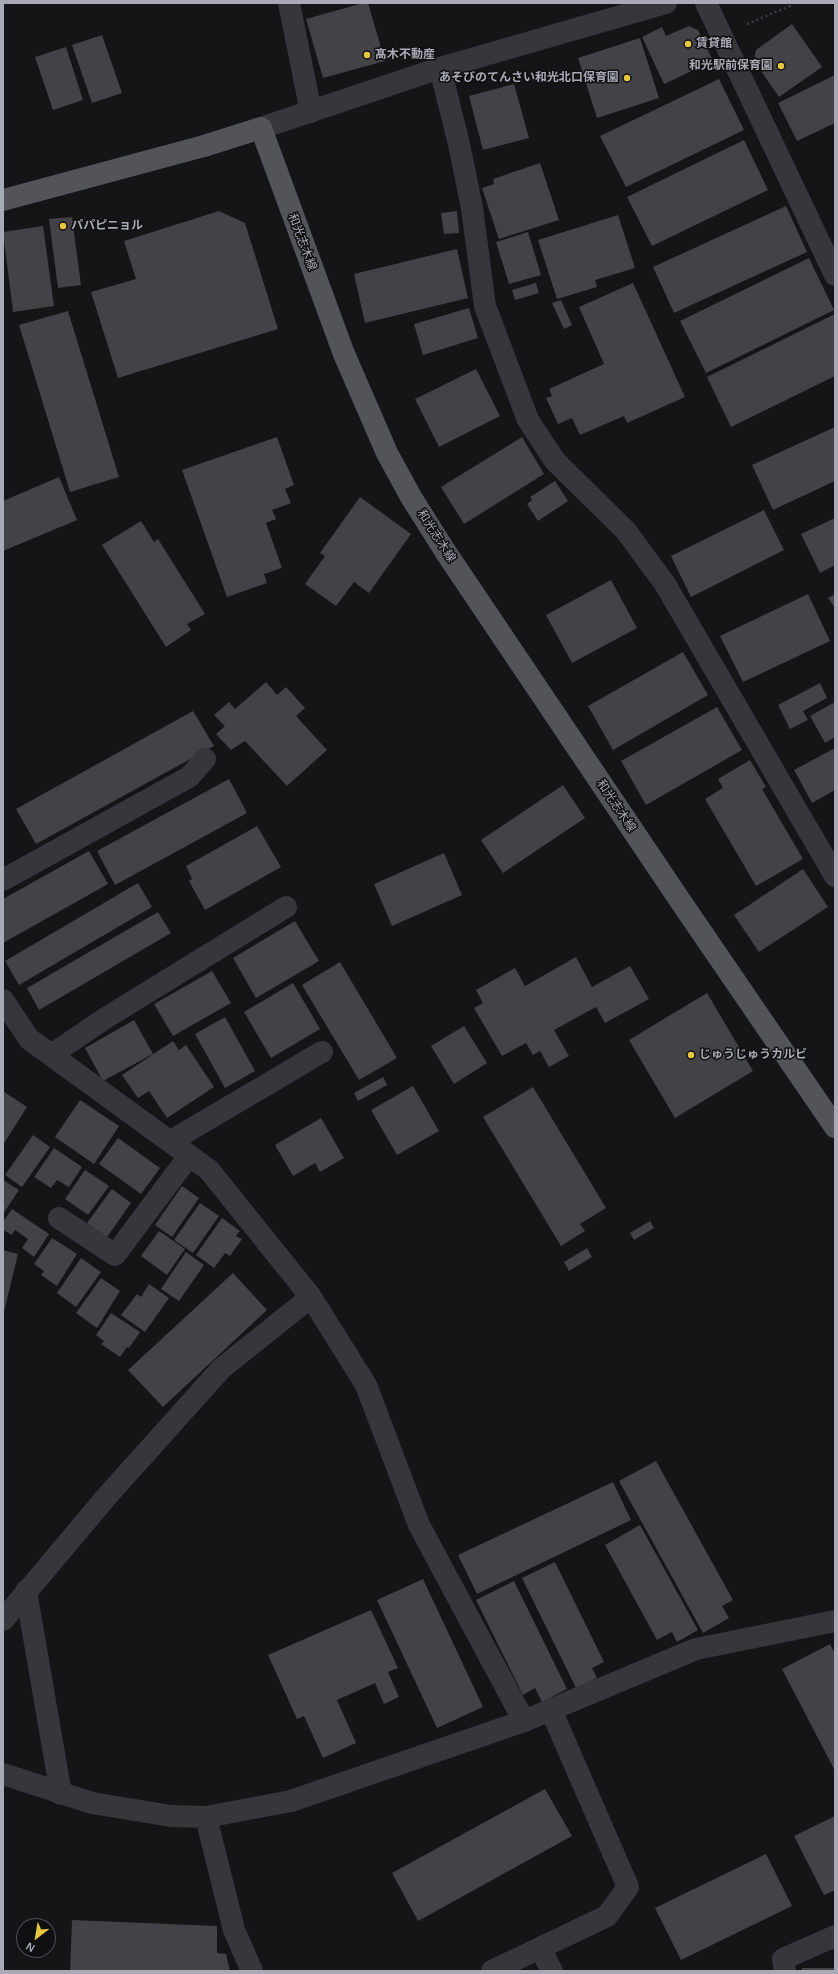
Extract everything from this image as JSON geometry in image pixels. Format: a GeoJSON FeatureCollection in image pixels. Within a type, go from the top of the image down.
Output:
{"type":"FeatureCollection","features":[{"type":"Feature","properties":{"kind":"main road"},"geometry":{"type":"LineString","coordinates":[[3,200],[204,146],[261,128]]}},
{"type":"Feature","properties":{"kind":"main road","name":"和光志木線"},"geometry":{"type":"LineString","coordinates":[[261,128],[344,354],[387,452],[411,497],[449,558],[676,895],[835,1127]]}},
{"type":"Feature","properties":{"kind":"street"},"geometry":{"type":"LineString","coordinates":[[289,3],[311,112]]}},
{"type":"Feature","properties":{"kind":"street"},"geometry":{"type":"LineString","coordinates":[[261,128],[440,68],[666,3]]}},
{"type":"Feature","properties":{"kind":"street"},"geometry":{"type":"LineString","coordinates":[[706,3],[835,275]]}},
{"type":"Feature","properties":{"kind":"street"},"geometry":{"type":"LineString","coordinates":[[440,68],[459,144],[472,208],[485,306],[528,420],[555,461],[626,531],[665,584],[835,876]]}},
{"type":"Feature","properties":{"kind":"street"},"geometry":{"type":"LineString","coordinates":[[3,880],[189,777],[205,759]]}},
{"type":"Feature","properties":{"kind":"street"},"geometry":{"type":"LineString","coordinates":[[51,1055],[104,1019],[286,907]]}},
{"type":"Feature","properties":{"kind":"street"},"geometry":{"type":"LineString","coordinates":[[3,1000],[29,1039],[210,1170],[311,1297],[366,1385],[419,1525],[524,1721]]}},
{"type":"Feature","properties":{"kind":"street"},"geometry":{"type":"LineString","coordinates":[[170,1142],[322,1052]]}},
{"type":"Feature","properties":{"kind":"street"},"geometry":{"type":"LineString","coordinates":[[59,1218],[115,1255],[189,1156]]}},
{"type":"Feature","properties":{"kind":"street"},"geometry":{"type":"LineString","coordinates":[[3,1620],[108,1495],[222,1368],[311,1297]]}},
{"type":"Feature","properties":{"kind":"street"},"geometry":{"type":"LineString","coordinates":[[26,1592],[61,1794]]}},
{"type":"Feature","properties":{"kind":"street"},"geometry":{"type":"LineString","coordinates":[[3,1774],[92,1803],[171,1816],[206,1816],[291,1801],[524,1721],[696,1649],[835,1621]]}},
{"type":"Feature","properties":{"kind":"street"},"geometry":{"type":"LineString","coordinates":[[492,1971],[607,1916],[628,1887],[551,1710]]}},
{"type":"Feature","properties":{"kind":"street"},"geometry":{"type":"LineString","coordinates":[[206,1816],[234,1930],[252,1971]]}},
{"type":"Feature","properties":{"kind":"street"},"geometry":{"type":"LineString","coordinates":[[785,1971],[783,1959],[835,1936]]}},
{"type":"Feature","properties":{"kind":"street"},"geometry":{"type":"LineString","coordinates":[[540,1948],[552,1971]]}},
{"type":"Feature","properties":{"kind":"path"},"geometry":{"type":"LineString","coordinates":[[742,26],[790,6],[788,3]]}},
{"type":"Feature","properties":{"kind":"building"},"geometry":{"type":"Polygon","coordinates":[[[363,3],[368,3],[385,61],[323,78],[306,19],[363,3]]]}},
{"type":"Feature","properties":{"kind":"building"},"geometry":{"type":"Polygon","coordinates":[[[792,24],[822,67],[779,97],[754,61],[756,50],[792,24]]]}},
{"type":"Feature","properties":{"kind":"building"},"geometry":{"type":"Polygon","coordinates":[[[689,26],[698,30],[713,61],[664,84],[642,37],[662,27],[666,36],[689,26]]]}},
{"type":"Feature","properties":{"kind":"building"},"geometry":{"type":"Polygon","coordinates":[[[102,35],[122,93],[92,103],[72,45],[102,35]]]}},
{"type":"Feature","properties":{"kind":"building"},"geometry":{"type":"Polygon","coordinates":[[[640,38],[659,98],[597,118],[578,58],[640,38]]]}},
{"type":"Feature","properties":{"kind":"building"},"geometry":{"type":"Polygon","coordinates":[[[66,47],[83,100],[53,110],[35,57],[66,47]]]}},
{"type":"Feature","properties":{"kind":"building"},"geometry":{"type":"Polygon","coordinates":[[[835,75],[835,123],[797,141],[778,103],[835,75]]]}},
{"type":"Feature","properties":{"kind":"building"},"geometry":{"type":"Polygon","coordinates":[[[719,79],[744,130],[626,187],[600,136],[719,79]]]}},
{"type":"Feature","properties":{"kind":"building"},"geometry":{"type":"Polygon","coordinates":[[[514,84],[529,138],[483,150],[469,96],[514,84]]]}},
{"type":"Feature","properties":{"kind":"building"},"geometry":{"type":"Polygon","coordinates":[[[744,140],[768,190],[652,246],[627,197],[744,140]]]}},
{"type":"Feature","properties":{"kind":"building"},"geometry":{"type":"Polygon","coordinates":[[[540,163],[559,220],[499,239],[482,188],[494,184],[493,179],[540,163]]]}},
{"type":"Feature","properties":{"kind":"building"},"geometry":{"type":"Polygon","coordinates":[[[786,206],[807,252],[674,313],[653,267],[786,206]]]}},
{"type":"Feature","properties":{"kind":"building"},"geometry":{"type":"Polygon","coordinates":[[[219,211],[245,223],[278,329],[118,378],[91,292],[136,279],[124,241],[219,211]]]}},
{"type":"Feature","properties":{"kind":"building"},"geometry":{"type":"Polygon","coordinates":[[[457,211],[459,233],[444,234],[441,213],[457,211]]]}},
{"type":"Feature","properties":{"kind":"building"},"geometry":{"type":"Polygon","coordinates":[[[618,215],[635,268],[595,280],[597,287],[557,299],[538,240],[618,215]]]}},
{"type":"Feature","properties":{"kind":"building"},"geometry":{"type":"Polygon","coordinates":[[[72,217],[81,285],[58,288],[49,219],[72,217]]]}},
{"type":"Feature","properties":{"kind":"building"},"geometry":{"type":"Polygon","coordinates":[[[43,226],[54,306],[13,312],[3,232],[43,226]]]}},
{"type":"Feature","properties":{"kind":"building"},"geometry":{"type":"Polygon","coordinates":[[[528,232],[541,275],[509,284],[496,242],[528,232]]]}},
{"type":"Feature","properties":{"kind":"building"},"geometry":{"type":"Polygon","coordinates":[[[457,249],[468,298],[365,323],[354,274],[457,249]]]}},
{"type":"Feature","properties":{"kind":"building"},"geometry":{"type":"Polygon","coordinates":[[[809,258],[834,310],[706,373],[680,321],[809,258]]]}},
{"type":"Feature","properties":{"kind":"building"},"geometry":{"type":"Polygon","coordinates":[[[536,283],[539,293],[515,300],[512,290],[536,283]]]}},
{"type":"Feature","properties":{"kind":"building"},"geometry":{"type":"Polygon","coordinates":[[[633,283],[685,397],[627,423],[624,416],[580,435],[572,418],[558,424],[546,398],[552,396],[549,389],[604,364],[579,307],[633,283]]]}},
{"type":"Feature","properties":{"kind":"building"},"geometry":{"type":"Polygon","coordinates":[[[561,300],[572,325],[564,329],[552,303],[561,300]]]}},
{"type":"Feature","properties":{"kind":"building"},"geometry":{"type":"Polygon","coordinates":[[[469,308],[478,338],[423,355],[414,324],[469,308]]]}},
{"type":"Feature","properties":{"kind":"building"},"geometry":{"type":"Polygon","coordinates":[[[68,311],[119,477],[70,492],[19,325],[68,311]]]}},
{"type":"Feature","properties":{"kind":"building"},"geometry":{"type":"Polygon","coordinates":[[[835,314],[835,376],[731,427],[707,377],[835,314]]]}},
{"type":"Feature","properties":{"kind":"building"},"geometry":{"type":"Polygon","coordinates":[[[476,369],[500,416],[439,447],[415,399],[476,369]]]}},
{"type":"Feature","properties":{"kind":"building"},"geometry":{"type":"Polygon","coordinates":[[[835,427],[835,481],[773,510],[752,465],[835,427]]]}},
{"type":"Feature","properties":{"kind":"building"},"geometry":{"type":"Polygon","coordinates":[[[277,437],[294,485],[285,489],[291,503],[272,510],[276,519],[266,523],[282,568],[264,574],[267,583],[227,597],[182,470],[277,437]]]}},
{"type":"Feature","properties":{"kind":"building"},"geometry":{"type":"Polygon","coordinates":[[[522,437],[544,474],[464,524],[441,487],[522,437]]]}},
{"type":"Feature","properties":{"kind":"building"},"geometry":{"type":"Polygon","coordinates":[[[59,477],[77,520],[3,551],[3,501],[59,477]]]}},
{"type":"Feature","properties":{"kind":"building"},"geometry":{"type":"Polygon","coordinates":[[[555,481],[568,501],[538,521],[527,504],[532,500],[530,497],[555,481]]]}},
{"type":"Feature","properties":{"kind":"building"},"geometry":{"type":"Polygon","coordinates":[[[360,497],[411,534],[369,593],[354,582],[336,606],[305,584],[325,556],[320,553],[360,497]]]}},
{"type":"Feature","properties":{"kind":"building"},"geometry":{"type":"Polygon","coordinates":[[[764,510],[784,550],[691,597],[671,556],[764,510]]]}},
{"type":"Feature","properties":{"kind":"building"},"geometry":{"type":"Polygon","coordinates":[[[835,518],[835,565],[820,573],[801,534],[835,518]]]}},
{"type":"Feature","properties":{"kind":"building"},"geometry":{"type":"Polygon","coordinates":[[[141,521],[154,542],[158,539],[205,614],[187,624],[191,630],[166,647],[102,545],[141,521]]]}},
{"type":"Feature","properties":{"kind":"building"},"geometry":{"type":"Polygon","coordinates":[[[611,580],[637,628],[572,663],[546,615],[611,580]]]}},
{"type":"Feature","properties":{"kind":"building"},"geometry":{"type":"Polygon","coordinates":[[[808,594],[830,641],[743,682],[720,636],[808,594]]]}},
{"type":"Feature","properties":{"kind":"building"},"geometry":{"type":"Polygon","coordinates":[[[835,594],[835,608],[828,598],[835,594]]]}},
{"type":"Feature","properties":{"kind":"building"},"geometry":{"type":"Polygon","coordinates":[[[683,652],[708,695],[613,750],[588,706],[683,652]]]}},
{"type":"Feature","properties":{"kind":"building"},"geometry":{"type":"Polygon","coordinates":[[[266,682],[277,695],[286,687],[305,708],[296,716],[327,750],[287,786],[245,741],[231,750],[216,734],[225,726],[214,715],[229,702],[235,709],[266,682]]]}},
{"type":"Feature","properties":{"kind":"building"},"geometry":{"type":"Polygon","coordinates":[[[820,683],[827,698],[803,711],[808,720],[790,729],[778,705],[820,683]]]}},
{"type":"Feature","properties":{"kind":"building"},"geometry":{"type":"Polygon","coordinates":[[[835,702],[835,737],[825,743],[810,716],[835,702]]]}},
{"type":"Feature","properties":{"kind":"building"},"geometry":{"type":"Polygon","coordinates":[[[717,707],[742,750],[646,805],[621,761],[717,707]]]}},
{"type":"Feature","properties":{"kind":"building"},"geometry":{"type":"Polygon","coordinates":[[[193,711],[214,746],[36,844],[16,809],[193,711]]]}},
{"type":"Feature","properties":{"kind":"building"},"geometry":{"type":"Polygon","coordinates":[[[835,748],[835,790],[812,803],[794,770],[835,748]]]}},
{"type":"Feature","properties":{"kind":"building"},"geometry":{"type":"Polygon","coordinates":[[[750,760],[766,787],[762,789],[803,859],[756,886],[705,799],[723,788],[718,779],[750,760]]]}},
{"type":"Feature","properties":{"kind":"building"},"geometry":{"type":"Polygon","coordinates":[[[229,779],[247,813],[115,885],[97,851],[229,779]]]}},
{"type":"Feature","properties":{"kind":"building"},"geometry":{"type":"Polygon","coordinates":[[[563,785],[585,818],[503,873],[481,840],[563,785]]]}},
{"type":"Feature","properties":{"kind":"building"},"geometry":{"type":"Polygon","coordinates":[[[257,826],[281,867],[205,910],[189,881],[192,879],[186,866],[257,826]]]}},
{"type":"Feature","properties":{"kind":"building"},"geometry":{"type":"Polygon","coordinates":[[[89,851],[108,884],[3,943],[3,899],[89,851]]]}},
{"type":"Feature","properties":{"kind":"building"},"geometry":{"type":"Polygon","coordinates":[[[444,853],[462,895],[392,926],[374,884],[444,853]]]}},
{"type":"Feature","properties":{"kind":"building"},"geometry":{"type":"Polygon","coordinates":[[[803,869],[828,907],[759,952],[734,915],[803,869]]]}},
{"type":"Feature","properties":{"kind":"building"},"geometry":{"type":"Polygon","coordinates":[[[138,883],[152,907],[19,985],[5,961],[138,883]]]}},
{"type":"Feature","properties":{"kind":"building"},"geometry":{"type":"Polygon","coordinates":[[[158,912],[171,933],[39,1010],[27,988],[158,912]]]}},
{"type":"Feature","properties":{"kind":"building"},"geometry":{"type":"Polygon","coordinates":[[[295,921],[319,961],[256,998],[233,958],[295,921]]]}},
{"type":"Feature","properties":{"kind":"building"},"geometry":{"type":"Polygon","coordinates":[[[576,957],[592,987],[630,966],[649,999],[605,1023],[596,1007],[554,1030],[569,1056],[549,1067],[540,1051],[533,1055],[526,1043],[502,1056],[474,1008],[483,1003],[476,990],[515,968],[525,986],[576,957]]]}},
{"type":"Feature","properties":{"kind":"building"},"geometry":{"type":"Polygon","coordinates":[[[340,962],[397,1058],[359,1080],[302,985],[340,962]]]}},
{"type":"Feature","properties":{"kind":"building"},"geometry":{"type":"Polygon","coordinates":[[[212,971],[231,1003],[173,1036],[154,1004],[212,971]]]}},
{"type":"Feature","properties":{"kind":"building"},"geometry":{"type":"Polygon","coordinates":[[[293,983],[320,1029],[271,1058],[244,1012],[293,983]]]}},
{"type":"Feature","properties":{"kind":"building","name":"じゅうじゅうカルビ"},"geometry":{"type":"Polygon","coordinates":[[[707,993],[753,1071],[675,1118],[629,1040],[707,993]]]}},
{"type":"Feature","properties":{"kind":"building"},"geometry":{"type":"Polygon","coordinates":[[[225,1017],[255,1071],[225,1088],[195,1034],[225,1017]]]}},
{"type":"Feature","properties":{"kind":"building"},"geometry":{"type":"Polygon","coordinates":[[[134,1020],[153,1054],[103,1081],[85,1048],[134,1020]]]}},
{"type":"Feature","properties":{"kind":"building"},"geometry":{"type":"Polygon","coordinates":[[[464,1026],[487,1063],[454,1084],[431,1046],[464,1026]]]}},
{"type":"Feature","properties":{"kind":"building"},"geometry":{"type":"Polygon","coordinates":[[[173,1041],[179,1050],[186,1045],[214,1087],[167,1118],[149,1091],[138,1098],[122,1075],[173,1041]]]}},
{"type":"Feature","properties":{"kind":"building"},"geometry":{"type":"Polygon","coordinates":[[[383,1077],[387,1085],[358,1101],[354,1093],[383,1077]]]}},
{"type":"Feature","properties":{"kind":"building"},"geometry":{"type":"Polygon","coordinates":[[[413,1086],[439,1131],[397,1155],[371,1110],[413,1086]]]}},
{"type":"Feature","properties":{"kind":"building"},"geometry":{"type":"Polygon","coordinates":[[[533,1087],[606,1208],[580,1224],[585,1231],[561,1246],[483,1117],[533,1087]]]}},
{"type":"Feature","properties":{"kind":"building"},"geometry":{"type":"Polygon","coordinates":[[[3,1091],[27,1107],[3,1145],[3,1091]]]}},
{"type":"Feature","properties":{"kind":"building"},"geometry":{"type":"Polygon","coordinates":[[[80,1100],[119,1126],[94,1164],[55,1137],[80,1100]]]}},
{"type":"Feature","properties":{"kind":"building"},"geometry":{"type":"Polygon","coordinates":[[[321,1118],[344,1158],[320,1172],[315,1163],[293,1176],[275,1145],[321,1118]]]}},
{"type":"Feature","properties":{"kind":"building"},"geometry":{"type":"Polygon","coordinates":[[[33,1135],[50,1147],[22,1187],[5,1175],[33,1135]]]}},
{"type":"Feature","properties":{"kind":"building"},"geometry":{"type":"Polygon","coordinates":[[[118,1138],[160,1168],[141,1194],[99,1164],[118,1138]]]}},
{"type":"Feature","properties":{"kind":"building"},"geometry":{"type":"Polygon","coordinates":[[[54,1148],[82,1167],[69,1187],[57,1180],[51,1188],[34,1177],[54,1148]]]}},
{"type":"Feature","properties":{"kind":"building"},"geometry":{"type":"Polygon","coordinates":[[[85,1170],[109,1186],[88,1215],[65,1199],[85,1170]]]}},
{"type":"Feature","properties":{"kind":"building"},"geometry":{"type":"Polygon","coordinates":[[[3,1180],[19,1190],[3,1214],[3,1180]]]}},
{"type":"Feature","properties":{"kind":"building"},"geometry":{"type":"Polygon","coordinates":[[[182,1186],[199,1198],[172,1237],[155,1225],[182,1186]]]}},
{"type":"Feature","properties":{"kind":"building"},"geometry":{"type":"Polygon","coordinates":[[[112,1189],[131,1203],[107,1237],[87,1223],[112,1189]]]}},
{"type":"Feature","properties":{"kind":"building"},"geometry":{"type":"Polygon","coordinates":[[[200,1203],[219,1216],[193,1253],[174,1240],[200,1203]]]}},
{"type":"Feature","properties":{"kind":"building"},"geometry":{"type":"Polygon","coordinates":[[[12,1209],[49,1234],[34,1257],[22,1248],[28,1239],[15,1230],[12,1235],[3,1230],[3,1222],[12,1209]]]}},
{"type":"Feature","properties":{"kind":"building"},"geometry":{"type":"Polygon","coordinates":[[[222,1218],[240,1231],[236,1236],[242,1239],[230,1256],[225,1253],[214,1268],[196,1255],[222,1218]]]}},
{"type":"Feature","properties":{"kind":"building"},"geometry":{"type":"Polygon","coordinates":[[[650,1221],[654,1228],[634,1240],[630,1233],[650,1221]]]}},
{"type":"Feature","properties":{"kind":"building"},"geometry":{"type":"Polygon","coordinates":[[[159,1231],[185,1249],[167,1275],[141,1256],[159,1231]]]}},
{"type":"Feature","properties":{"kind":"building"},"geometry":{"type":"Polygon","coordinates":[[[52,1238],[77,1254],[57,1286],[41,1275],[44,1271],[34,1264],[52,1238]]]}},
{"type":"Feature","properties":{"kind":"building"},"geometry":{"type":"Polygon","coordinates":[[[587,1248],[592,1257],[569,1271],[564,1262],[587,1248]]]}},
{"type":"Feature","properties":{"kind":"building"},"geometry":{"type":"Polygon","coordinates":[[[3,1250],[18,1254],[4,1312],[3,1312],[3,1250]]]}},
{"type":"Feature","properties":{"kind":"building"},"geometry":{"type":"Polygon","coordinates":[[[186,1252],[204,1265],[179,1301],[161,1289],[186,1252]]]}},
{"type":"Feature","properties":{"kind":"building"},"geometry":{"type":"Polygon","coordinates":[[[81,1258],[101,1272],[76,1307],[57,1293],[81,1258]]]}},
{"type":"Feature","properties":{"kind":"building"},"geometry":{"type":"Polygon","coordinates":[[[233,1273],[267,1310],[163,1407],[128,1370],[233,1273]]]}},
{"type":"Feature","properties":{"kind":"building"},"geometry":{"type":"Polygon","coordinates":[[[101,1278],[120,1291],[97,1328],[76,1313],[101,1278]]]}},
{"type":"Feature","properties":{"kind":"building"},"geometry":{"type":"Polygon","coordinates":[[[149,1284],[169,1298],[145,1332],[121,1315],[137,1294],[141,1297],[149,1284]]]}},
{"type":"Feature","properties":{"kind":"building"},"geometry":{"type":"Polygon","coordinates":[[[111,1313],[140,1332],[129,1348],[127,1347],[120,1357],[101,1344],[104,1341],[96,1335],[111,1313]]]}},
{"type":"Feature","properties":{"kind":"building"},"geometry":{"type":"Polygon","coordinates":[[[656,1461],[733,1600],[722,1606],[729,1618],[703,1633],[619,1481],[656,1461]]]}},
{"type":"Feature","properties":{"kind":"building"},"geometry":{"type":"Polygon","coordinates":[[[613,1482],[631,1520],[477,1594],[458,1555],[613,1482]]]}},
{"type":"Feature","properties":{"kind":"building"},"geometry":{"type":"Polygon","coordinates":[[[640,1525],[698,1630],[677,1642],[672,1632],[657,1640],[605,1545],[640,1525]]]}},
{"type":"Feature","properties":{"kind":"building"},"geometry":{"type":"Polygon","coordinates":[[[555,1562],[604,1662],[592,1668],[597,1678],[576,1688],[522,1578],[555,1562]]]}},
{"type":"Feature","properties":{"kind":"building"},"geometry":{"type":"Polygon","coordinates":[[[423,1579],[483,1707],[437,1728],[377,1600],[423,1579]]]}},
{"type":"Feature","properties":{"kind":"building"},"geometry":{"type":"Polygon","coordinates":[[[514,1581],[567,1689],[542,1702],[535,1688],[523,1695],[476,1600],[514,1581]]]}},
{"type":"Feature","properties":{"kind":"building"},"geometry":{"type":"Polygon","coordinates":[[[371,1610],[398,1668],[388,1672],[399,1697],[384,1704],[375,1683],[337,1700],[356,1743],[323,1758],[304,1716],[297,1719],[268,1655],[371,1610]]]}},
{"type":"Feature","properties":{"kind":"building"},"geometry":{"type":"Polygon","coordinates":[[[830,1644],[835,1654],[835,1771],[782,1669],[830,1644]]]}},
{"type":"Feature","properties":{"kind":"building"},"geometry":{"type":"Polygon","coordinates":[[[545,1789],[572,1836],[418,1921],[392,1873],[545,1789]]]}},
{"type":"Feature","properties":{"kind":"building"},"geometry":{"type":"Polygon","coordinates":[[[835,1816],[835,1890],[824,1895],[794,1836],[835,1816]]]}},
{"type":"Feature","properties":{"kind":"building"},"geometry":{"type":"Polygon","coordinates":[[[766,1854],[792,1906],[681,1960],[655,1908],[766,1854]]]}},
{"type":"Feature","properties":{"kind":"building"},"geometry":{"type":"Polygon","coordinates":[[[72,1920],[217,1926],[217,1953],[226,1954],[230,1971],[70,1971],[72,1920]]]}},
{"type":"Feature","properties":{"kind":"building"},"geometry":{"type":"Polygon","coordinates":[[[802,1968],[835,1968],[835,1971],[802,1971],[802,1968]]]}},
{"type":"Feature","properties":{"kind":"place","name":"賃貸館"},"geometry":{"type":"Point","coordinates":[688,44]}},
{"type":"Feature","properties":{"kind":"place","name":"髙木不動産"},"geometry":{"type":"Point","coordinates":[367,55]}},
{"type":"Feature","properties":{"kind":"place","name":"和光駅前保育園"},"geometry":{"type":"Point","coordinates":[781,66]}},
{"type":"Feature","properties":{"kind":"place","name":"あそびのてんさい和光北口保育園"},"geometry":{"type":"Point","coordinates":[627,78]}},
{"type":"Feature","properties":{"kind":"place","name":"パパピニョル"},"geometry":{"type":"Point","coordinates":[63,226]}},
{"type":"Feature","properties":{"kind":"place","name":"じゅうじゅうカルビ"},"geometry":{"type":"Point","coordinates":[691,1055]}}]}
